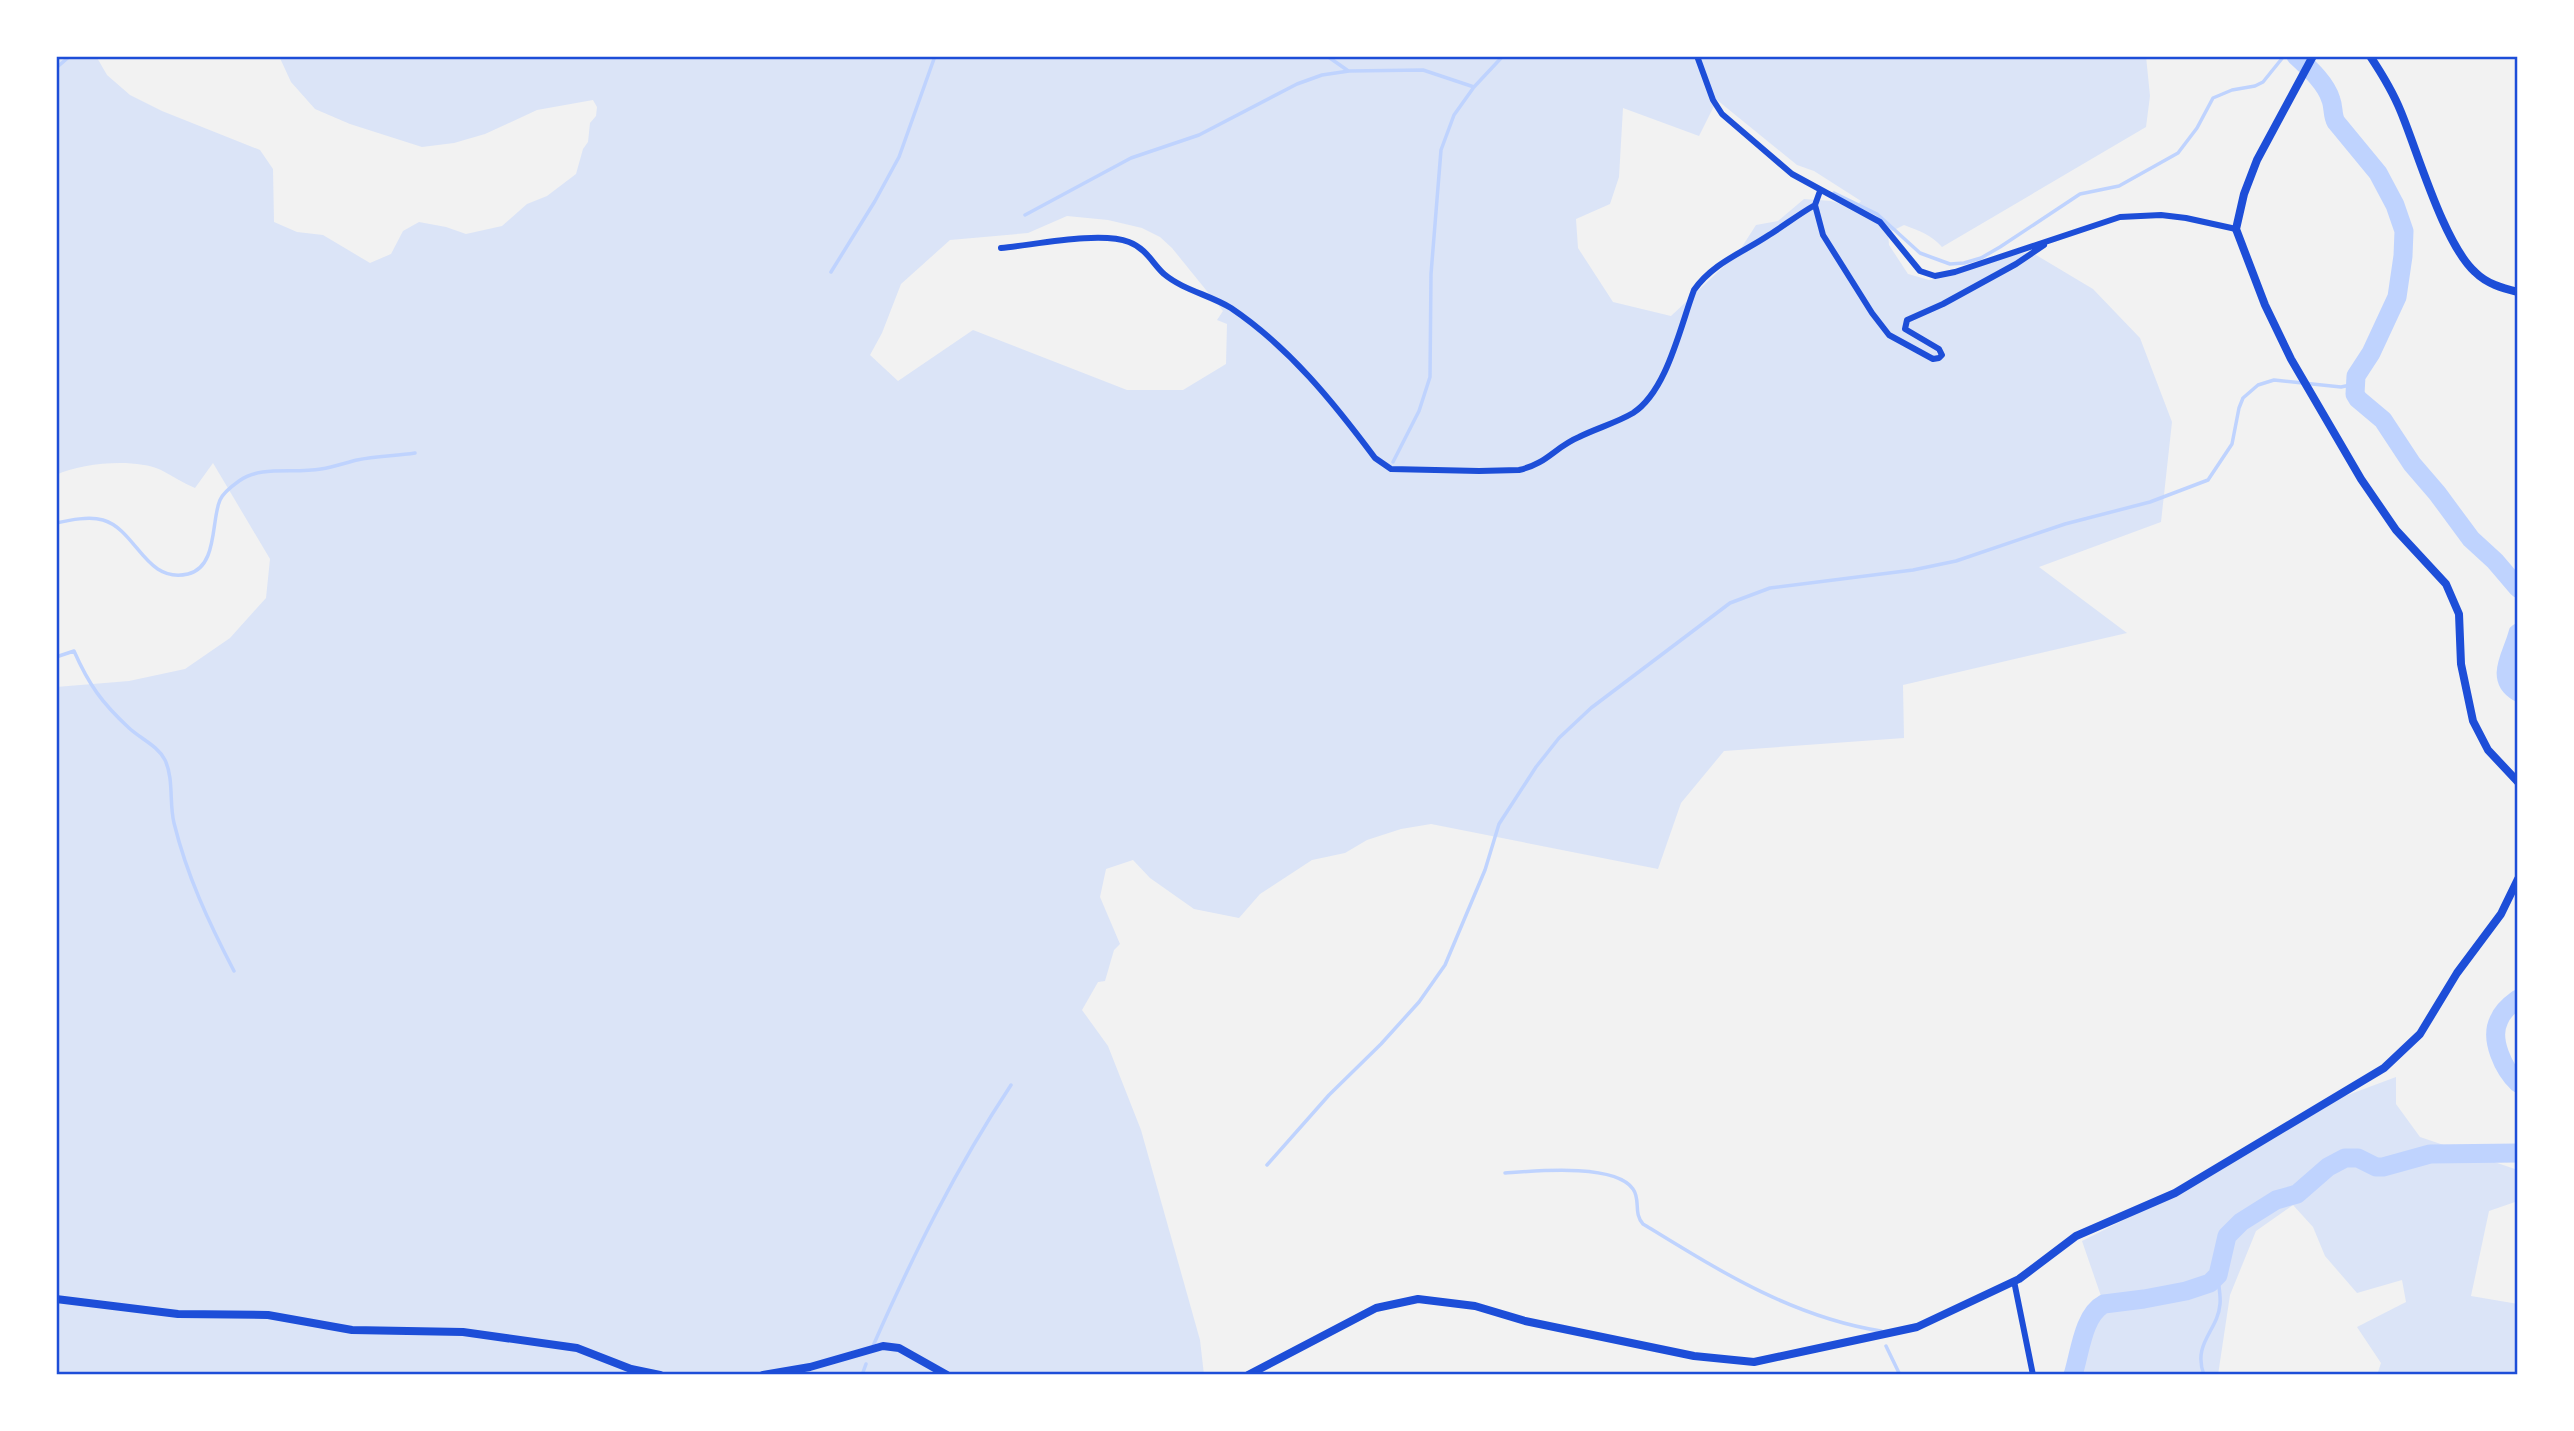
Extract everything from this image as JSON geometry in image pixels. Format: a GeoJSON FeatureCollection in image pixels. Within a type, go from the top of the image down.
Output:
{"type":"FeatureCollection","features":[{"type":"Feature","properties":{"kind":"street"},"geometry":{"type":"LineString","coordinates":[[1697,56],[1713,100],[1722,114],[1793,173],[1820,191],[1851,204],[1880,222],[1915,268],[1927,275],[1955,272],[2107,220],[2134,216],[2186,218],[2236,229]]}},
{"type":"Feature","properties":{"kind":"street"},"geometry":{"type":"LineString","coordinates":[[2313,56],[2256,160],[2236,229],[2264,305],[2300,374],[2361,479],[2396,530],[2446,584],[2459,614],[2461,664],[2473,721],[2488,750],[2518,782]]}},
{"type":"Feature","properties":{"kind":"street"},"geometry":{"type":"LineString","coordinates":[[2370,56],[2396,101],[2438,208],[2464,259],[2473,271],[2487,282],[2518,292]]}},
{"type":"Feature","properties":{"kind":"street"},"geometry":{"type":"LineString","coordinates":[[1820,191],[1815,205],[1823,235],[1872,313],[1889,335],[1933,359],[1942,355],[1939,349],[1905,330],[1907,320],[1943,304],[2007,269],[2052,240]]}},
{"type":"Feature","properties":{"kind":"street"},"geometry":{"type":"LineString","coordinates":[[1001,248],[1081,240],[1128,242],[1147,252],[1164,274],[1231,309],[1269,337],[1323,392],[1375,458],[1384,465],[1391,469],[1413,470],[1519,470],[1535,466],[1577,437],[1632,414],[1644,405],[1662,376],[1694,290],[1700,281],[1712,268],[1769,236],[1815,205]]}},
{"type":"Feature","properties":{"kind":"street"},"geometry":{"type":"LineString","coordinates":[[1248,1375],[1376,1308],[1418,1299],[1475,1306],[1525,1321],[1694,1356],[1754,1362],[1917,1326],[2014,1281],[2076,1237],[2175,1194],[2384,1068],[2420,1034],[2457,973],[2501,914],[2518,879]]}},
{"type":"Feature","properties":{"kind":"street"},"geometry":{"type":"LineString","coordinates":[[2014,1281],[2033,1375]]}},
{"type":"Feature","properties":{"kind":"street"},"geometry":{"type":"LineString","coordinates":[[56,1299],[178,1314],[268,1315],[352,1330],[463,1332],[577,1348],[631,1369],[660,1375]]}},
{"type":"Feature","properties":{"kind":"street"},"geometry":{"type":"LineString","coordinates":[[763,1375],[810,1367],[883,1346],[899,1348],[947,1375]]}},
{"type":"Feature","properties":{"kind":"shaded area"},"geometry":{"type":"Polygon","coordinates":[[[56,56],[96,56],[107,75],[130,95],[162,111],[260,150],[273,169],[274,222],[297,232],[323,235],[370,263],[391,254],[403,231],[419,222],[466,234],[502,226],[527,204],[547,196],[576,174],[597,107],[593,100],[537,110],[485,134],[454,143],[422,147],[350,124],[315,109],[291,82],[279,56],[2146,56],[2150,96],[2146,127],[1942,247],[1929,236],[1904,225],[1888,233],[1889,245],[1908,274],[1929,280],[1956,275],[1969,265],[1994,257],[2031,252],[2093,289],[2140,338],[2172,422],[2161,522],[2039,567],[2127,633],[1903,685],[1904,738],[1724,751],[1681,803],[1658,869],[1431,824],[1401,829],[1367,840],[1345,853],[1312,860],[1260,894],[1239,918],[1194,909],[1150,878],[1133,860],[1106,869],[1100,897],[1120,944],[1114,950],[1105,981],[1098,982],[1082,1010],[1108,1046],[1141,1130],[1200,1340],[1204,1375],[56,1375],[56,687],[129,681],[185,669],[230,638],[266,598],[270,559],[213,463],[195,488],[161,470],[137,464],[94,465],[56,475],[56,56]],[[1717,100],[1699,136],[1623,108],[1619,177],[1610,204],[1576,219],[1578,248],[1613,302],[1671,316],[1738,253],[1756,225],[1778,221],[1804,199],[1831,201],[1855,208],[1861,201],[1814,171],[1797,165],[1717,100]],[[1067,216],[1028,233],[950,240],[901,284],[882,333],[870,355],[898,381],[973,330],[1127,390],[1183,390],[1226,364],[1227,324],[1217,320],[1223,311],[1172,248],[1160,237],[1142,228],[1108,220],[1067,216]]]}},
{"type":"Feature","properties":{"kind":"shaded area"},"geometry":{"type":"Polygon","coordinates":[[[2396,1077],[2396,1104],[2420,1137],[2518,1170],[2518,1204],[2515,1202],[2489,1211],[2471,1296],[2518,1304],[2518,1375],[2377,1375],[2381,1363],[2357,1327],[2406,1302],[2402,1280],[2357,1293],[2325,1256],[2313,1227],[2293,1205],[2256,1231],[2230,1295],[2218,1375],[2071,1375],[2102,1299],[2082,1241],[2209,1177],[2329,1102],[2396,1077]]]}},
{"type":"Feature","properties":{"kind":"waterway"},"geometry":{"type":"LineString","coordinates":[[56,68],[70,56]]}},
{"type":"Feature","properties":{"kind":"waterway"},"geometry":{"type":"LineString","coordinates":[[831,272],[899,157],[935,56]]}},
{"type":"Feature","properties":{"kind":"waterway"},"geometry":{"type":"LineString","coordinates":[[1327,56],[1347,70]]}},
{"type":"Feature","properties":{"kind":"waterway"},"geometry":{"type":"LineString","coordinates":[[1393,462],[1419,411],[1430,377],[1431,274],[1441,150],[1454,115],[1474,87],[1503,56]]}},
{"type":"Feature","properties":{"kind":"waterway"},"geometry":{"type":"LineString","coordinates":[[1834,193],[1877,214],[1920,253],[1950,264],[1981,258],[2080,194],[2119,186],[2178,153],[2197,128],[2213,98],[2263,82],[2284,56]]}},
{"type":"Feature","properties":{"kind":"waterway"},"geometry":{"type":"LineString","coordinates":[[2296,56],[2321,82],[2329,94],[2336,122],[2378,173],[2395,205],[2404,231],[2397,297],[2371,353],[2356,376],[2355,394],[2383,420],[2412,464],[2471,539],[2518,588]]}},
{"type":"Feature","properties":{"kind":"waterway"},"geometry":{"type":"LineString","coordinates":[[1025,215],[1131,158],[1199,135],[1297,84],[1322,75],[1349,71],[1423,70],[1474,87]]}},
{"type":"Feature","properties":{"kind":"waterway"},"geometry":{"type":"LineString","coordinates":[[1267,1165],[1329,1095],[1419,1002],[1445,965],[1485,870],[1499,824],[1536,767],[1559,738],[1591,708],[1730,603],[1770,588],[1913,570],[1956,561],[2065,524],[2150,502],[2208,480],[2232,444],[2243,398],[2258,385],[2274,380],[2341,387],[2355,384]]}},
{"type":"Feature","properties":{"kind":"waterway"},"geometry":{"type":"LineString","coordinates":[[56,523],[86,518],[103,520],[125,534],[151,564],[161,571],[173,575],[188,574],[198,570],[209,553],[221,497],[248,476],[267,471],[321,469],[364,459],[415,453]]}},
{"type":"Feature","properties":{"kind":"waterway"},"geometry":{"type":"LineString","coordinates":[[2518,633],[2506,673],[2507,680],[2518,692]]}},
{"type":"Feature","properties":{"kind":"waterway"},"geometry":{"type":"LineString","coordinates":[[56,657],[74,651],[85,674],[104,702],[165,760],[174,823],[185,862],[207,917],[234,971]]}},
{"type":"Feature","properties":{"kind":"waterway"},"geometry":{"type":"LineString","coordinates":[[2518,999],[2500,1017],[2496,1028],[2497,1045],[2503,1062],[2518,1083]]}},
{"type":"Feature","properties":{"kind":"waterway"},"geometry":{"type":"LineString","coordinates":[[873,1346],[936,1212],[1011,1085]]}},
{"type":"Feature","properties":{"kind":"waterway"},"geometry":{"type":"LineString","coordinates":[[2073,1375],[2087,1325],[2097,1309],[2104,1304],[2186,1291],[2210,1283],[2218,1275],[2227,1236],[2241,1222],[2276,1200],[2297,1194],[2328,1167],[2345,1158],[2358,1158],[2376,1167],[2383,1167],[2430,1154],[2518,1153]]}},
{"type":"Feature","properties":{"kind":"waterway"},"geometry":{"type":"LineString","coordinates":[[1505,1173],[1573,1170],[1609,1175],[1624,1181],[1635,1193],[1638,1215],[1643,1224],[1699,1258],[1786,1303],[1817,1315],[1881,1331]]}},
{"type":"Feature","properties":{"kind":"waterway"},"geometry":{"type":"LineString","coordinates":[[2204,1375],[2201,1354],[2220,1304],[2218,1275]]}},
{"type":"Feature","properties":{"kind":"waterway"},"geometry":{"type":"LineString","coordinates":[[1886,1346],[1900,1375]]}},
{"type":"Feature","properties":{"kind":"waterway"},"geometry":{"type":"LineString","coordinates":[[862,1375],[866,1364]]}}]}
